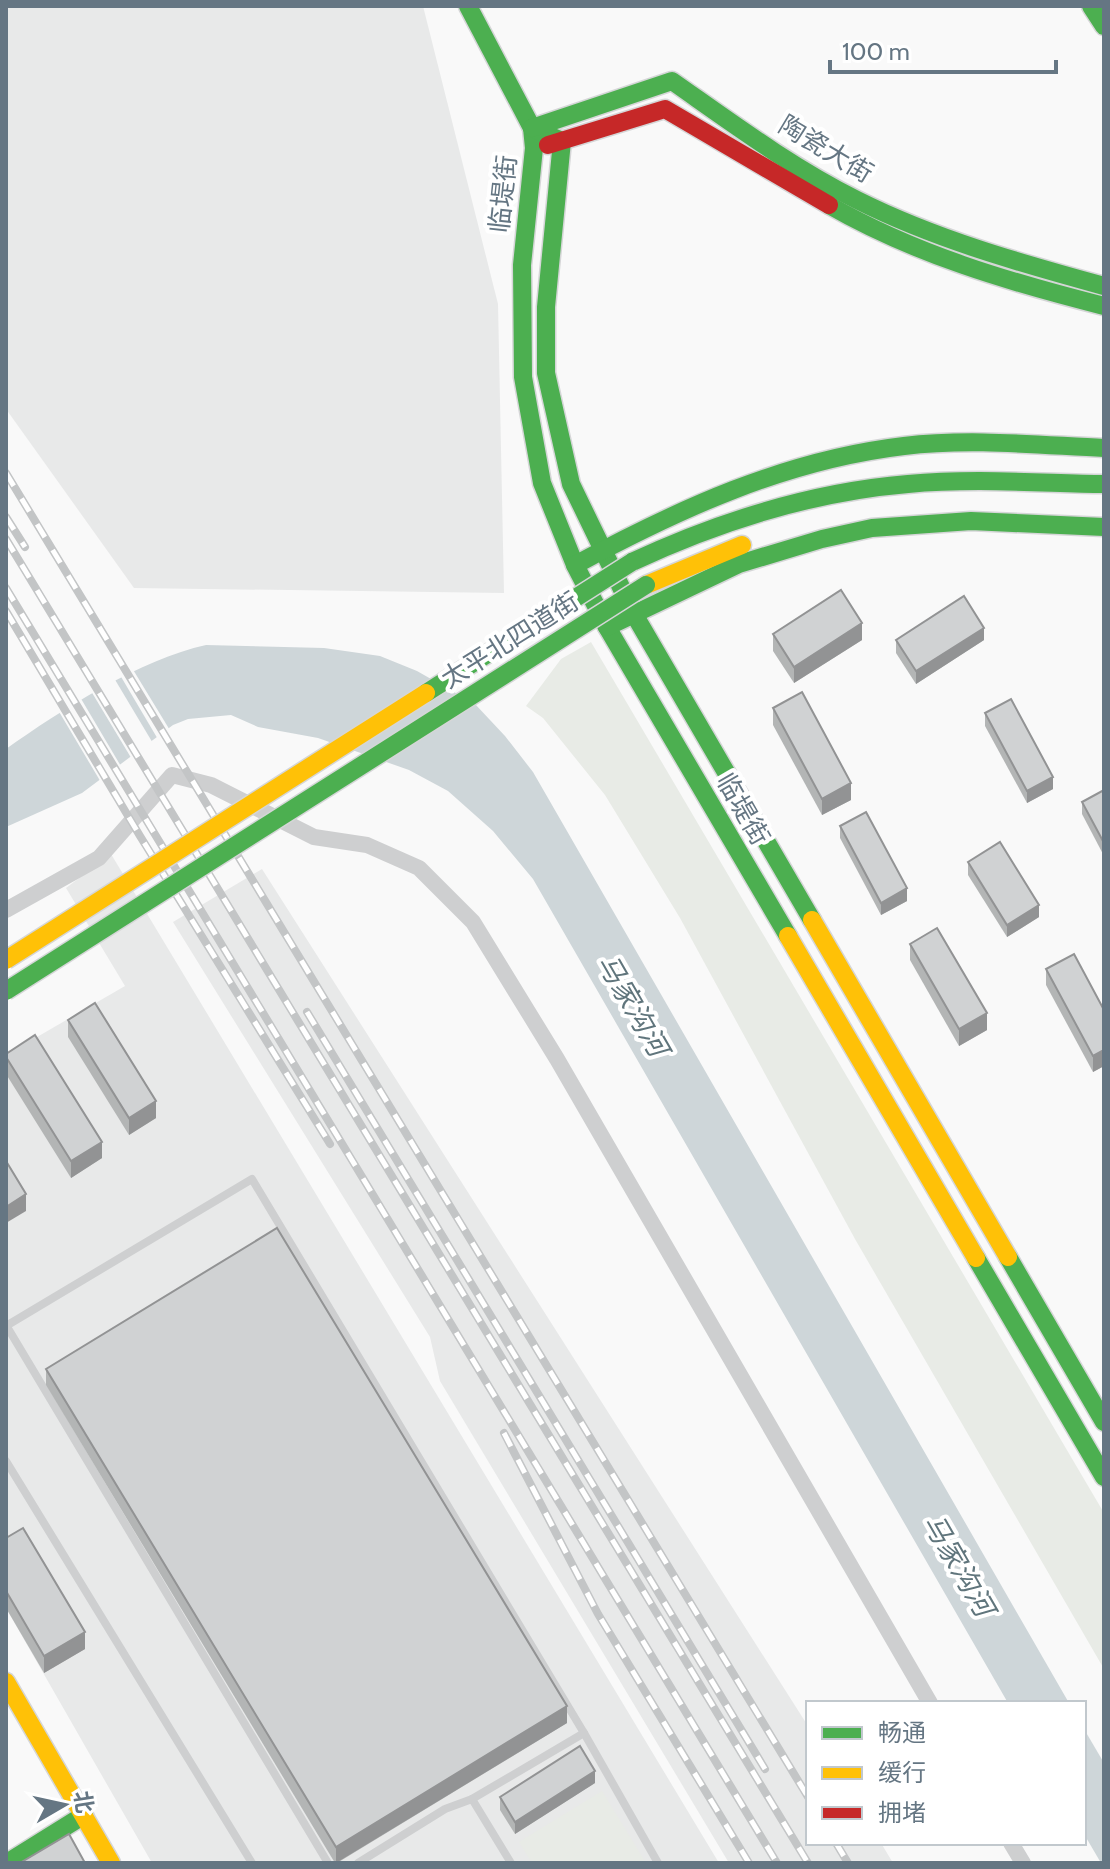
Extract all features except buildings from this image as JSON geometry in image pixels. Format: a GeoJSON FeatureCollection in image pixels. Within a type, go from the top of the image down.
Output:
{"type":"FeatureCollection","features":[{"type":"Feature","properties":{"kind":"street"},"geometry":{"type":"LineString","coordinates":[[468,6],[532,128]]}},
{"type":"Feature","properties":{"kind":"street"},"geometry":{"type":"LineString","coordinates":[[1091,6],[1104,26]]}},
{"type":"Feature","properties":{"kind":"street","name":"陶瓷大街"},"geometry":{"type":"LineString","coordinates":[[532,128],[672,81],[801,169],[884,213],[1034,267],[1104,286]]}},
{"type":"Feature","properties":{"kind":"street","name":"陶瓷大街"},"geometry":{"type":"LineString","coordinates":[[534,148],[665,109],[874,231],[1009,282],[1104,306]]}},
{"type":"Feature","properties":{"kind":"street","name":"临堤街"},"geometry":{"type":"LineString","coordinates":[[1104,1422],[634,614],[571,484],[546,373],[546,307],[562,141],[532,128],[534,148],[522,265],[523,377],[542,483],[575,565],[607,627],[1104,1477]]}},
{"type":"Feature","properties":{"kind":"street","name":"太平北四道街"},"geometry":{"type":"LineString","coordinates":[[575,565],[713,496],[803,464],[904,446],[996,443],[1104,448]]}},
{"type":"Feature","properties":{"kind":"street","name":"太平北四道街"},"geometry":{"type":"LineString","coordinates":[[6,960],[632,562],[660,548],[759,511],[798,500],[884,485],[1104,484]]}},
{"type":"Feature","properties":{"kind":"street","name":"太平北四道街"},"geometry":{"type":"LineString","coordinates":[[6,991],[646,585],[678,570],[769,536],[853,517],[923,510],[1104,511]]}},
{"type":"Feature","properties":{"kind":"street","name":"太平北四道街"},"geometry":{"type":"LineString","coordinates":[[607,627],[739,564],[822,539],[872,528],[971,521],[1104,527]]}},
{"type":"Feature","properties":{"kind":"street"},"geometry":{"type":"LineString","coordinates":[[6,910],[99,858],[172,775],[211,785],[314,837],[367,845],[419,868],[473,922],[557,1059],[929,1701]]}},
{"type":"Feature","properties":{"kind":"street"},"geometry":{"type":"LineString","coordinates":[[6,1682],[111,1863]]}},
{"type":"Feature","properties":{"kind":"street"},"geometry":{"type":"LineString","coordinates":[[7,1863],[84,1815]]}},
{"type":"Feature","properties":{"kind":"street"},"geometry":{"type":"LineString","coordinates":[[1012,1845],[1023,1863]]}},
{"type":"Feature","properties":{"kind":"lane"},"geometry":{"type":"LineString","coordinates":[[328,1863],[6,1326],[252,1179],[584,1733],[658,1863]]}},
{"type":"Feature","properties":{"kind":"lane"},"geometry":{"type":"LineString","coordinates":[[6,1461],[252,1863]]}},
{"type":"Feature","properties":{"kind":"lane"},"geometry":{"type":"LineString","coordinates":[[358,1863],[445,1809],[472,1799],[584,1733]]}},
{"type":"Feature","properties":{"kind":"lane"},"geometry":{"type":"LineString","coordinates":[[472,1799],[511,1863]]}},
{"type":"Feature","properties":{"kind":"shaded area"},"geometry":{"type":"Polygon","coordinates":[[[6,6],[423,6],[498,304],[504,593],[134,588],[6,409],[6,6]]]}},
{"type":"Feature","properties":{"kind":"shaded area"},"geometry":{"type":"Polygon","coordinates":[[[591,642],[1104,1513],[1104,1669],[855,1239],[680,918],[605,795],[543,718],[526,706],[561,659],[591,642]]]}},
{"type":"Feature","properties":{"kind":"shaded area"},"geometry":{"type":"Polygon","coordinates":[[[111,854],[719,1863],[152,1863],[6,1608],[6,1055],[125,986],[66,888],[111,854]]]}},
{"type":"Feature","properties":{"kind":"shaded area"},"geometry":{"type":"Polygon","coordinates":[[[262,869],[806,1723],[806,1845],[882,1845],[893,1863],[729,1863],[440,1381],[430,1337],[173,922],[262,869]]]}},
{"type":"Feature","properties":{"kind":"shaded area"},"geometry":{"type":"Polygon","coordinates":[[[602,1791],[646,1863],[532,1863],[519,1842],[602,1791]]]}},
{"type":"Feature","properties":{"kind":"water","name":"马家沟河"},"geometry":{"type":"Polygon","coordinates":[[[206,645],[324,648],[380,656],[417,671],[475,704],[505,736],[533,772],[1068,1701],[1007,1701],[533,879],[493,831],[448,791],[409,770],[318,738],[258,727],[231,715],[188,719],[173,725],[82,793],[6,827],[6,749],[102,688],[181,652],[206,645]]]}},
{"type":"Feature","properties":{"kind":"water"},"geometry":{"type":"Polygon","coordinates":[[[1086,1732],[1104,1763],[1104,1863],[1101,1863],[1086,1837],[1086,1732]]]}},
{"type":"Feature","properties":{"kind":"pier"},"geometry":{"type":"Polygon","coordinates":[[[132,668],[171,732],[159,741],[120,675],[132,668]]]}},
{"type":"Feature","properties":{"kind":"pier"},"geometry":{"type":"Polygon","coordinates":[[[114,678],[154,745],[133,761],[91,691],[114,678]]]}},
{"type":"Feature","properties":{"kind":"pier"},"geometry":{"type":"Polygon","coordinates":[[[80,697],[122,768],[102,784],[58,710],[80,697]]]}},
{"type":"Feature","properties":{"kind":"railway"},"geometry":{"type":"LineString","coordinates":[[6,473],[806,1794]]}},
{"type":"Feature","properties":{"kind":"railway"},"geometry":{"type":"LineString","coordinates":[[6,517],[25,547]]}},
{"type":"Feature","properties":{"kind":"railway"},"geometry":{"type":"LineString","coordinates":[[6,539],[808,1863]]}},
{"type":"Feature","properties":{"kind":"railway"},"geometry":{"type":"LineString","coordinates":[[6,588],[777,1863]]}},
{"type":"Feature","properties":{"kind":"railway"},"geometry":{"type":"LineString","coordinates":[[6,611],[330,1144]]}},
{"type":"Feature","properties":{"kind":"railway"},"geometry":{"type":"LineString","coordinates":[[307,1012],[765,1769]]}},
{"type":"Feature","properties":{"kind":"railway"},"geometry":{"type":"LineString","coordinates":[[504,1433],[598,1614],[749,1863]]}},
{"type":"Feature","properties":{"kind":"railway"},"geometry":{"type":"LineString","coordinates":[[837,1845],[848,1863]]}},
{"type":"Feature","properties":{"kind":"traffic: fast"},"geometry":{"type":"LineString","coordinates":[[468,6],[532,128],[534,148],[522,265],[523,377],[542,483],[575,565],[607,627],[788,936]]}},
{"type":"Feature","properties":{"kind":"traffic: fast"},"geometry":{"type":"LineString","coordinates":[[1091,6],[1104,26]]}},
{"type":"Feature","properties":{"kind":"traffic: fast"},"geometry":{"type":"LineString","coordinates":[[532,128],[672,81],[785,159],[857,200],[947,238],[1104,286]]}},
{"type":"Feature","properties":{"kind":"traffic: fast"},"geometry":{"type":"LineString","coordinates":[[532,128],[562,141],[546,307],[546,373],[571,484],[634,614],[812,920]]}},
{"type":"Feature","properties":{"kind":"traffic: fast"},"geometry":{"type":"LineString","coordinates":[[829,205],[894,238],[963,265],[1104,306]]}},
{"type":"Feature","properties":{"kind":"traffic: fast"},"geometry":{"type":"LineString","coordinates":[[575,565],[693,506],[775,475],[860,453],[954,443],[1104,448]]}},
{"type":"Feature","properties":{"kind":"traffic: fast"},"geometry":{"type":"LineString","coordinates":[[632,562],[732,521],[801,501],[872,488],[957,481],[1104,484]]}},
{"type":"Feature","properties":{"kind":"traffic: fast"},"geometry":{"type":"LineString","coordinates":[[607,627],[739,564],[822,539],[872,528],[971,521],[1104,527]]}},
{"type":"Feature","properties":{"kind":"traffic: fast"},"geometry":{"type":"LineString","coordinates":[[426,693],[632,562]]}},
{"type":"Feature","properties":{"kind":"traffic: fast"},"geometry":{"type":"LineString","coordinates":[[6,991],[646,585]]}},
{"type":"Feature","properties":{"kind":"traffic: fast"},"geometry":{"type":"LineString","coordinates":[[1008,1257],[1104,1422]]}},
{"type":"Feature","properties":{"kind":"traffic: fast"},"geometry":{"type":"LineString","coordinates":[[976,1258],[1104,1477]]}},
{"type":"Feature","properties":{"kind":"traffic: fast"},"geometry":{"type":"LineString","coordinates":[[7,1863],[84,1815]]}},
{"type":"Feature","properties":{"kind":"traffic: slow"},"geometry":{"type":"LineString","coordinates":[[646,585],[742,545]]}},
{"type":"Feature","properties":{"kind":"traffic: slow"},"geometry":{"type":"LineString","coordinates":[[6,960],[426,693]]}},
{"type":"Feature","properties":{"kind":"traffic: slow"},"geometry":{"type":"LineString","coordinates":[[812,920],[1008,1257]]}},
{"type":"Feature","properties":{"kind":"traffic: slow"},"geometry":{"type":"LineString","coordinates":[[788,936],[976,1258]]}},
{"type":"Feature","properties":{"kind":"traffic: slow"},"geometry":{"type":"LineString","coordinates":[[6,1682],[111,1863]]}},
{"type":"Feature","properties":{"kind":"traffic: jam"},"geometry":{"type":"LineString","coordinates":[[548,145],[665,109],[829,205]]}}]}
